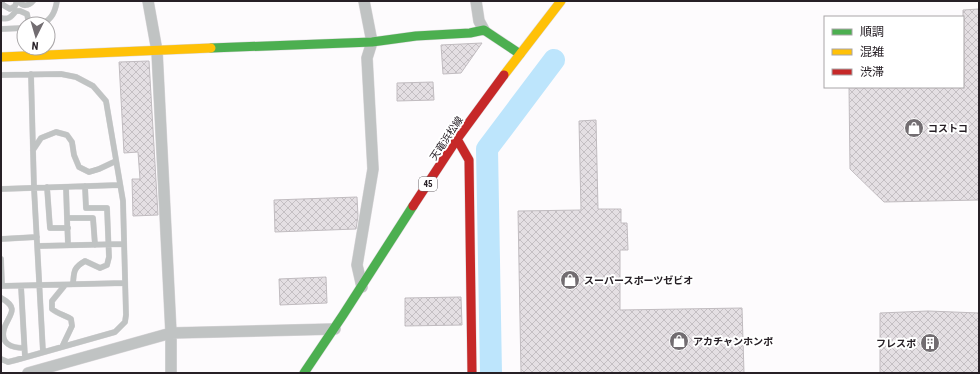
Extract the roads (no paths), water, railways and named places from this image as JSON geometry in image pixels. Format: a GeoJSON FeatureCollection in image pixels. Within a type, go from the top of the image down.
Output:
{"type":"FeatureCollection","features":[{"type":"Feature","properties":{"kind":"street"},"geometry":{"type":"LineString","coordinates":[[148,1],[157,51],[171,333],[171,373]]}},
{"type":"Feature","properties":{"kind":"street"},"geometry":{"type":"LineString","coordinates":[[362,287],[357,265],[373,169],[366,58],[372,42],[364,1]]}},
{"type":"Feature","properties":{"kind":"street"},"geometry":{"type":"LineString","coordinates":[[476,1],[479,21],[484,30],[520,54]]}},
{"type":"Feature","properties":{"kind":"street","name":"天竜浜松線"},"geometry":{"type":"LineString","coordinates":[[304,373],[335,329],[457,139],[561,1]]}},
{"type":"Feature","properties":{"kind":"street"},"geometry":{"type":"LineString","coordinates":[[1,57],[372,42],[416,36],[470,33],[484,30]]}},
{"type":"Feature","properties":{"kind":"street"},"geometry":{"type":"LineString","coordinates":[[457,139],[469,160],[472,373]]}},
{"type":"Feature","properties":{"kind":"street"},"geometry":{"type":"LineString","coordinates":[[28,373],[171,333],[335,329]]}},
{"type":"Feature","properties":{"kind":"lane"},"geometry":{"type":"LineString","coordinates":[[1,1],[3,5],[10,8],[15,6],[18,1],[24,6],[30,5],[33,1]]}},
{"type":"Feature","properties":{"kind":"lane"},"geometry":{"type":"LineString","coordinates":[[52,16],[55,11],[57,1]]}},
{"type":"Feature","properties":{"kind":"lane"},"geometry":{"type":"LineString","coordinates":[[1,18],[11,18],[16,11],[27,14],[28,16]]}},
{"type":"Feature","properties":{"kind":"lane"},"geometry":{"type":"LineString","coordinates":[[1,29],[16,28]]}},
{"type":"Feature","properties":{"kind":"lane"},"geometry":{"type":"LineString","coordinates":[[1,74],[61,74],[76,77],[93,86],[106,101],[122,201],[126,315],[125,322],[115,332],[8,362],[1,359]]}},
{"type":"Feature","properties":{"kind":"lane"},"geometry":{"type":"LineString","coordinates":[[31,74],[34,188],[43,352]]}},
{"type":"Feature","properties":{"kind":"lane"},"geometry":{"type":"LineString","coordinates":[[33,150],[41,138],[56,132],[66,134],[72,142],[74,155],[79,167],[89,172],[116,161]]}},
{"type":"Feature","properties":{"kind":"lane"},"geometry":{"type":"LineString","coordinates":[[1,189],[120,185]]}},
{"type":"Feature","properties":{"kind":"lane"},"geometry":{"type":"LineString","coordinates":[[73,284],[74,271],[78,265],[85,261],[100,268],[107,265],[110,257],[107,208],[86,208],[85,186]]}},
{"type":"Feature","properties":{"kind":"lane"},"geometry":{"type":"LineString","coordinates":[[47,187],[50,228],[68,228]]}},
{"type":"Feature","properties":{"kind":"lane"},"geometry":{"type":"LineString","coordinates":[[66,187],[68,245]]}},
{"type":"Feature","properties":{"kind":"lane"},"geometry":{"type":"LineString","coordinates":[[67,218],[93,218],[95,245]]}},
{"type":"Feature","properties":{"kind":"lane"},"geometry":{"type":"LineString","coordinates":[[1,239],[37,237]]}},
{"type":"Feature","properties":{"kind":"lane"},"geometry":{"type":"LineString","coordinates":[[38,246],[124,244]]}},
{"type":"Feature","properties":{"kind":"lane"},"geometry":{"type":"LineString","coordinates":[[1,259],[2,286],[125,283]]}},
{"type":"Feature","properties":{"kind":"lane"},"geometry":{"type":"LineString","coordinates":[[62,347],[72,326],[71,319],[58,313],[52,308],[52,301],[65,285]]}},
{"type":"Feature","properties":{"kind":"lane"},"geometry":{"type":"LineString","coordinates":[[21,286],[25,357]]}},
{"type":"Feature","properties":{"kind":"lane"},"geometry":{"type":"LineString","coordinates":[[1,298],[8,302],[11,307],[11,315],[4,328],[3,336],[6,343],[14,348],[24,348]]}},
{"type":"Feature","properties":{"kind":"waterway"},"geometry":{"type":"LineString","coordinates":[[491,373],[487,149],[554,60]]}},
{"type":"Feature","properties":{"kind":"place","name":"コストコ"},"geometry":{"type":"Point","coordinates":[914,128]}},
{"type":"Feature","properties":{"kind":"place","name":"スーパースポーツゼビオ"},"geometry":{"type":"Point","coordinates":[570,280]}},
{"type":"Feature","properties":{"kind":"place","name":"アカチャンホンポ"},"geometry":{"type":"Point","coordinates":[679,341]}},
{"type":"Feature","properties":{"kind":"place","name":"フレスポ"},"geometry":{"type":"Point","coordinates":[930,343]}}]}
